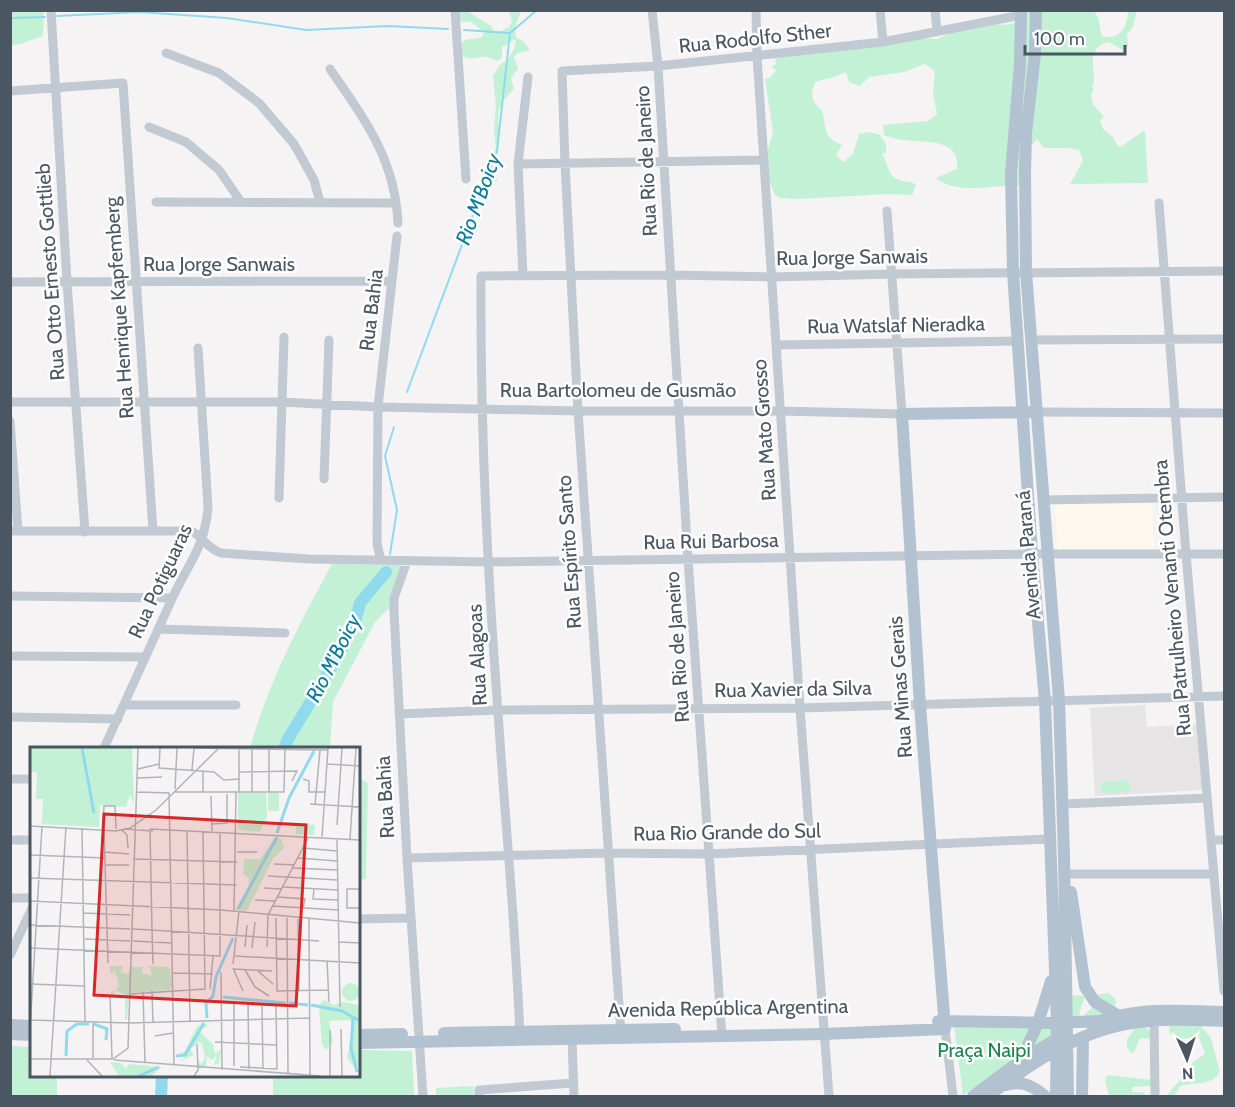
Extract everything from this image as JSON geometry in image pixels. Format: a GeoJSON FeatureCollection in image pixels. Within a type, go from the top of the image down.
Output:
{"type":"FeatureCollection","features":[{"type":"Feature","properties":{"kind":"main road","name":"Avenida Paraná"},"geometry":{"type":"LineString","coordinates":[[1036,10],[1035,54],[1025,162],[1026,272],[1059,700],[1068,1096]]}},
{"type":"Feature","properties":{"kind":"main road","name":"Avenida Paraná"},"geometry":{"type":"LineString","coordinates":[[1021,13],[1020,64],[1011,173],[1013,272],[1032,554],[1045,700],[1048,839],[1055,964],[1065,1030],[1057,1044],[1056,1096]]}},
{"type":"Feature","properties":{"kind":"main road","name":"Rua Bartolomeu de Gusmão"},"geometry":{"type":"LineString","coordinates":[[902,414],[1036,412]]}},
{"type":"Feature","properties":{"kind":"main road","name":"Rua Minas Gerais"},"geometry":{"type":"LineString","coordinates":[[902,414],[920,705],[944,1025]]}},
{"type":"Feature","properties":{"kind":"main road"},"geometry":{"type":"LineString","coordinates":[[1064,856],[1069,874],[1085,987],[1095,1002],[1117,1016]]}},
{"type":"Feature","properties":{"kind":"main road"},"geometry":{"type":"LineString","coordinates":[[1020,1061],[1048,996],[1055,964]]}},
{"type":"Feature","properties":{"kind":"main road","name":"Avenida República Argentina"},"geometry":{"type":"LineString","coordinates":[[1065,1030],[1133,1011],[1224,1012]]}},
{"type":"Feature","properties":{"kind":"main road","name":"Avenida República Argentina"},"geometry":{"type":"LineString","coordinates":[[360,1035],[419,1037],[824,1031],[1038,1023],[1065,1030],[1083,1038],[1129,1023],[1154,1020],[1224,1021]]}},
{"type":"Feature","properties":{"kind":"main road"},"geometry":{"type":"LineString","coordinates":[[10,1025],[30,1026]]}},
{"type":"Feature","properties":{"kind":"main road"},"geometry":{"type":"LineString","coordinates":[[988,1096],[1057,1044],[1065,1030]]}},
{"type":"Feature","properties":{"kind":"main road"},"geometry":{"type":"LineString","coordinates":[[10,1034],[30,1035]]}},
{"type":"Feature","properties":{"kind":"main road","name":"Avenida República Argentina"},"geometry":{"type":"LineString","coordinates":[[520,1036],[572,1039],[621,1034]]}},
{"type":"Feature","properties":{"kind":"main road","name":"Avenida República Argentina"},"geometry":{"type":"LineString","coordinates":[[360,1043],[419,1037]]}},
{"type":"Feature","properties":{"kind":"main road"},"geometry":{"type":"LineString","coordinates":[[1082,1096],[1083,1038]]}},
{"type":"Feature","properties":{"kind":"main road"},"geometry":{"type":"LineString","coordinates":[[973,1096],[1020,1061],[1057,1044]]}},
{"type":"Feature","properties":{"kind":"main road"},"geometry":{"type":"LineString","coordinates":[[1002,1086],[1024,1084],[1035,1088],[1045,1096]]}},
{"type":"Feature","properties":{"kind":"street","name":"Rua Otto Ernesto Gottlieb"},"geometry":{"type":"LineString","coordinates":[[51,10],[85,532]]}},
{"type":"Feature","properties":{"kind":"street"},"geometry":{"type":"LineString","coordinates":[[455,10],[466,179]]}},
{"type":"Feature","properties":{"kind":"street","name":"Rua Rio de Janeiro"},"geometry":{"type":"LineString","coordinates":[[652,10],[658,66],[688,560],[722,1032]]}},
{"type":"Feature","properties":{"kind":"street","name":"Rua Mato Grosso"},"geometry":{"type":"LineString","coordinates":[[756,10],[780,411],[829,1096]]}},
{"type":"Feature","properties":{"kind":"street"},"geometry":{"type":"LineString","coordinates":[[880,10],[883,42]]}},
{"type":"Feature","properties":{"kind":"street"},"geometry":{"type":"LineString","coordinates":[[935,10],[936,32]]}},
{"type":"Feature","properties":{"kind":"street","name":"Rua Rodolfo Sther"},"geometry":{"type":"LineString","coordinates":[[562,71],[658,66],[883,42],[1021,13]]}},
{"type":"Feature","properties":{"kind":"street"},"geometry":{"type":"LineString","coordinates":[[166,53],[219,73],[259,103],[294,144],[314,180],[320,202]]}},
{"type":"Feature","properties":{"kind":"street"},"geometry":{"type":"LineString","coordinates":[[330,69],[369,126],[392,178],[398,223]]}},
{"type":"Feature","properties":{"kind":"street","name":"Rua Espírito Santo"},"geometry":{"type":"LineString","coordinates":[[562,71],[578,411],[621,1034]]}},
{"type":"Feature","properties":{"kind":"street"},"geometry":{"type":"LineString","coordinates":[[523,276],[518,164],[528,77]]}},
{"type":"Feature","properties":{"kind":"street","name":"Rua Henrique Kapfemberg"},"geometry":{"type":"LineString","coordinates":[[56,87],[123,83],[153,531]]}},
{"type":"Feature","properties":{"kind":"street"},"geometry":{"type":"LineString","coordinates":[[10,90],[56,87]]}},
{"type":"Feature","properties":{"kind":"street"},"geometry":{"type":"LineString","coordinates":[[149,127],[186,142],[219,170],[241,202]]}},
{"type":"Feature","properties":{"kind":"street"},"geometry":{"type":"LineString","coordinates":[[518,164],[764,160]]}},
{"type":"Feature","properties":{"kind":"street"},"geometry":{"type":"LineString","coordinates":[[156,202],[396,203]]}},
{"type":"Feature","properties":{"kind":"street","name":"Rua Patrulheiro Venanti Otembra"},"geometry":{"type":"LineString","coordinates":[[1159,203],[1186,554],[1224,991]]}},
{"type":"Feature","properties":{"kind":"street","name":"Rua Minas Gerais"},"geometry":{"type":"LineString","coordinates":[[887,211],[902,414]]}},
{"type":"Feature","properties":{"kind":"street","name":"Rua Bahia"},"geometry":{"type":"LineString","coordinates":[[381,560],[376,538],[378,407],[397,239]]}},
{"type":"Feature","properties":{"kind":"street","name":"Rua Jorge Sanwais"},"geometry":{"type":"LineString","coordinates":[[481,276],[772,277],[1013,272],[1224,271]]}},
{"type":"Feature","properties":{"kind":"street","name":"Rua Alagoas"},"geometry":{"type":"LineString","coordinates":[[481,276],[482,409],[498,710],[520,1036]]}},
{"type":"Feature","properties":{"kind":"street","name":"Rua Jorge Sanwais"},"geometry":{"type":"LineString","coordinates":[[10,282],[391,281]]}},
{"type":"Feature","properties":{"kind":"street"},"geometry":{"type":"LineString","coordinates":[[279,498],[280,402],[284,337]]}},
{"type":"Feature","properties":{"kind":"street"},"geometry":{"type":"LineString","coordinates":[[1031,340],[1224,339]]}},
{"type":"Feature","properties":{"kind":"street"},"geometry":{"type":"LineString","coordinates":[[324,479],[329,340]]}},
{"type":"Feature","properties":{"kind":"street","name":"Rua Watslaf Nieradka"},"geometry":{"type":"LineString","coordinates":[[776,345],[1017,341]]}},
{"type":"Feature","properties":{"kind":"street","name":"Rua Potiguaras"},"geometry":{"type":"LineString","coordinates":[[104,747],[172,598],[203,541],[207,525],[208,507],[198,348]]}},
{"type":"Feature","properties":{"kind":"street","name":"Rua Bartolomeu de Gusmão"},"geometry":{"type":"LineString","coordinates":[[10,402],[280,402],[378,407],[578,411],[680,410],[902,414]]}},
{"type":"Feature","properties":{"kind":"street","name":"Rua Bartolomeu de Gusmão"},"geometry":{"type":"LineString","coordinates":[[1036,412],[1224,413]]}},
{"type":"Feature","properties":{"kind":"street"},"geometry":{"type":"LineString","coordinates":[[10,421],[14,531]]}},
{"type":"Feature","properties":{"kind":"street"},"geometry":{"type":"LineString","coordinates":[[1043,500],[1224,497]]}},
{"type":"Feature","properties":{"kind":"street","name":"Rua Rui Barbosa"},"geometry":{"type":"LineString","coordinates":[[14,531],[191,531],[198,534],[211,550],[221,553],[309,559],[407,561],[1224,554]]}},
{"type":"Feature","properties":{"kind":"street","name":"Rua Bahia"},"geometry":{"type":"LineString","coordinates":[[407,561],[394,598],[410,918],[423,1096]]}},
{"type":"Feature","properties":{"kind":"street"},"geometry":{"type":"LineString","coordinates":[[10,596],[172,598]]}},
{"type":"Feature","properties":{"kind":"street"},"geometry":{"type":"LineString","coordinates":[[158,629],[285,633]]}},
{"type":"Feature","properties":{"kind":"street"},"geometry":{"type":"LineString","coordinates":[[10,656],[144,657]]}},
{"type":"Feature","properties":{"kind":"street","name":"Rua Xavier da Silva"},"geometry":{"type":"LineString","coordinates":[[399,714],[498,710],[800,708],[1224,696]]}},
{"type":"Feature","properties":{"kind":"street"},"geometry":{"type":"LineString","coordinates":[[124,705],[236,705]]}},
{"type":"Feature","properties":{"kind":"street"},"geometry":{"type":"LineString","coordinates":[[10,717],[118,718]]}},
{"type":"Feature","properties":{"kind":"street"},"geometry":{"type":"LineString","coordinates":[[10,779],[30,779]]}},
{"type":"Feature","properties":{"kind":"street"},"geometry":{"type":"LineString","coordinates":[[1063,804],[1207,798]]}},
{"type":"Feature","properties":{"kind":"street","name":"Rua Rio Grande do Sul"},"geometry":{"type":"LineString","coordinates":[[407,858],[607,853],[709,854],[1048,839]]}},
{"type":"Feature","properties":{"kind":"street"},"geometry":{"type":"LineString","coordinates":[[10,840],[30,840]]}},
{"type":"Feature","properties":{"kind":"street"},"geometry":{"type":"LineString","coordinates":[[1211,840],[1224,840]]}},
{"type":"Feature","properties":{"kind":"street"},"geometry":{"type":"LineString","coordinates":[[1069,874],[1214,874]]}},
{"type":"Feature","properties":{"kind":"street"},"geometry":{"type":"LineString","coordinates":[[10,898],[30,898]]}},
{"type":"Feature","properties":{"kind":"street"},"geometry":{"type":"LineString","coordinates":[[360,919],[410,918]]}},
{"type":"Feature","properties":{"kind":"street"},"geometry":{"type":"LineString","coordinates":[[10,955],[27,928]]}},
{"type":"Feature","properties":{"kind":"street"},"geometry":{"type":"LineString","coordinates":[[1154,1020],[1155,1096]]}},
{"type":"Feature","properties":{"kind":"street","name":"Rua Minas Gerais"},"geometry":{"type":"LineString","coordinates":[[944,1025],[953,1096]]}},
{"type":"Feature","properties":{"kind":"street"},"geometry":{"type":"LineString","coordinates":[[572,1039],[574,1096]]}},
{"type":"Feature","properties":{"kind":"street"},"geometry":{"type":"LineString","coordinates":[[479,1096],[479,1090],[573,1083]]}},
{"type":"Feature","properties":{"kind":"shaded area"},"geometry":{"type":"Polygon","coordinates":[[[1055,500],[1152,500],[1154,549],[1057,550],[1055,500]]]}},
{"type":"Feature","properties":{"kind":"shaded area"},"geometry":{"type":"Polygon","coordinates":[[[1145,705],[1147,727],[1198,724],[1203,790],[1095,796],[1090,708],[1145,705]]]}},
{"type":"Feature","properties":{"kind":"green space"},"geometry":{"type":"Polygon","coordinates":[[[11,10],[44,11],[43,36],[11,45],[11,10]]]}},
{"type":"Feature","properties":{"kind":"green space"},"geometry":{"type":"Polygon","coordinates":[[[451,11],[467,11],[499,32],[509,27],[512,22],[509,11],[521,11],[515,27],[516,38],[523,41],[530,50],[518,53],[514,57],[518,68],[511,79],[514,89],[499,109],[497,181],[492,183],[487,181],[496,147],[493,76],[499,66],[508,59],[514,49],[516,39],[502,47],[502,58],[497,61],[488,57],[467,58],[460,53],[462,43],[482,37],[484,32],[471,22],[458,21],[451,11]]]}},
{"type":"Feature","properties":{"kind":"green space"},"geometry":{"type":"Polygon","coordinates":[[[1025,11],[1093,11],[1099,19],[1102,36],[1108,37],[1122,31],[1128,11],[1137,11],[1133,26],[1127,35],[1128,46],[1123,50],[1108,42],[1096,50],[1093,56],[1094,82],[1092,88],[1094,88],[1091,96],[1093,104],[1104,117],[1100,121],[1103,129],[1112,136],[1118,146],[1121,147],[1143,131],[1145,132],[1148,183],[1070,184],[1083,161],[1079,150],[1044,148],[1037,139],[1021,157],[1019,186],[966,188],[945,183],[936,178],[957,169],[956,157],[951,149],[931,142],[894,139],[884,135],[883,125],[928,121],[937,114],[933,93],[935,71],[925,64],[904,72],[869,77],[860,86],[849,82],[846,72],[815,82],[812,91],[814,101],[822,110],[828,135],[842,145],[836,155],[843,162],[853,154],[859,134],[870,132],[880,135],[886,144],[886,153],[882,153],[889,170],[897,179],[916,185],[912,195],[888,194],[798,199],[780,198],[775,195],[768,178],[768,149],[773,132],[765,79],[771,77],[776,70],[771,67],[776,64],[775,58],[918,38],[937,39],[954,31],[1021,22],[1025,11]]]}},
{"type":"Feature","properties":{"kind":"green space"},"geometry":{"type":"Polygon","coordinates":[[[332,564],[402,565],[389,608],[375,622],[333,702],[330,747],[250,747],[275,677],[296,631],[332,564]]]}},
{"type":"Feature","properties":{"kind":"green space"},"geometry":{"type":"Polygon","coordinates":[[[360,779],[368,783],[366,879],[360,880],[360,779]]]}},
{"type":"Feature","properties":{"kind":"green space"},"geometry":{"type":"Polygon","coordinates":[[[1129,780],[1130,792],[1101,793],[1100,782],[1129,780]]]}},
{"type":"Feature","properties":{"kind":"green space"},"geometry":{"type":"Polygon","coordinates":[[[1108,993],[1115,998],[1116,1004],[1102,1018],[1083,1017],[1093,1006],[1094,995],[1108,993]]]}},
{"type":"Feature","properties":{"kind":"green space"},"geometry":{"type":"Polygon","coordinates":[[[1070,995],[1085,996],[1079,1014],[1082,1017],[1071,1016],[1070,995]]]}},
{"type":"Feature","properties":{"kind":"green space"},"geometry":{"type":"Polygon","coordinates":[[[1197,1021],[1211,1038],[1220,1072],[1212,1080],[1181,1086],[1174,1096],[1166,1096],[1180,1080],[1185,1078],[1192,1063],[1205,1054],[1199,1037],[1181,1038],[1170,1034],[1171,1023],[1197,1021]]]}},
{"type":"Feature","properties":{"kind":"green space","name":"Praça Naipi"},"geometry":{"type":"Polygon","coordinates":[[[954,1025],[1051,1026],[1051,1036],[963,1095],[954,1025]]]}},
{"type":"Feature","properties":{"kind":"green space"},"geometry":{"type":"Polygon","coordinates":[[[1132,1027],[1146,1027],[1152,1034],[1148,1039],[1140,1038],[1134,1052],[1131,1053],[1127,1048],[1127,1039],[1134,1030],[1132,1027]]]}},
{"type":"Feature","properties":{"kind":"green space"},"geometry":{"type":"Polygon","coordinates":[[[11,1046],[30,1047],[30,1077],[57,1077],[57,1096],[11,1096],[11,1046]]]}},
{"type":"Feature","properties":{"kind":"green space"},"geometry":{"type":"Polygon","coordinates":[[[360,1050],[412,1051],[414,1096],[273,1096],[273,1077],[360,1077],[360,1050]]]}},
{"type":"Feature","properties":{"kind":"green space"},"geometry":{"type":"Polygon","coordinates":[[[1107,1075],[1151,1080],[1151,1086],[1133,1087],[1132,1092],[1142,1092],[1147,1096],[1109,1096],[1105,1080],[1107,1075]]]}},
{"type":"Feature","properties":{"kind":"green space"},"geometry":{"type":"Polygon","coordinates":[[[473,1086],[474,1096],[436,1096],[436,1088],[473,1086]]]}},
{"type":"Feature","properties":{"kind":"waterway","name":"Rio M'Boicy"},"geometry":{"type":"LineString","coordinates":[[407,392],[497,151],[510,33],[537,10]]}},
{"type":"Feature","properties":{"kind":"waterway"},"geometry":{"type":"LineString","coordinates":[[57,16],[140,12],[227,18],[306,30],[388,26],[448,29]]}},
{"type":"Feature","properties":{"kind":"waterway"},"geometry":{"type":"LineString","coordinates":[[10,18],[45,17]]}},
{"type":"Feature","properties":{"kind":"waterway"},"geometry":{"type":"LineString","coordinates":[[464,30],[509,33]]}},
{"type":"Feature","properties":{"kind":"waterway","name":"Rio M'Boicy"},"geometry":{"type":"LineString","coordinates":[[390,554],[397,510],[385,456],[394,427]]}},
{"type":"Feature","properties":{"kind":"waterway","name":"Rio M'Boicy"},"geometry":{"type":"LineString","coordinates":[[284,747],[334,663],[355,622],[360,603],[386,572]]}},
{"type":"Feature","properties":{"kind":"waterway","name":"Rio M'Boicy"},"geometry":{"type":"LineString","coordinates":[[161,1096],[162,1077]]}}]}
